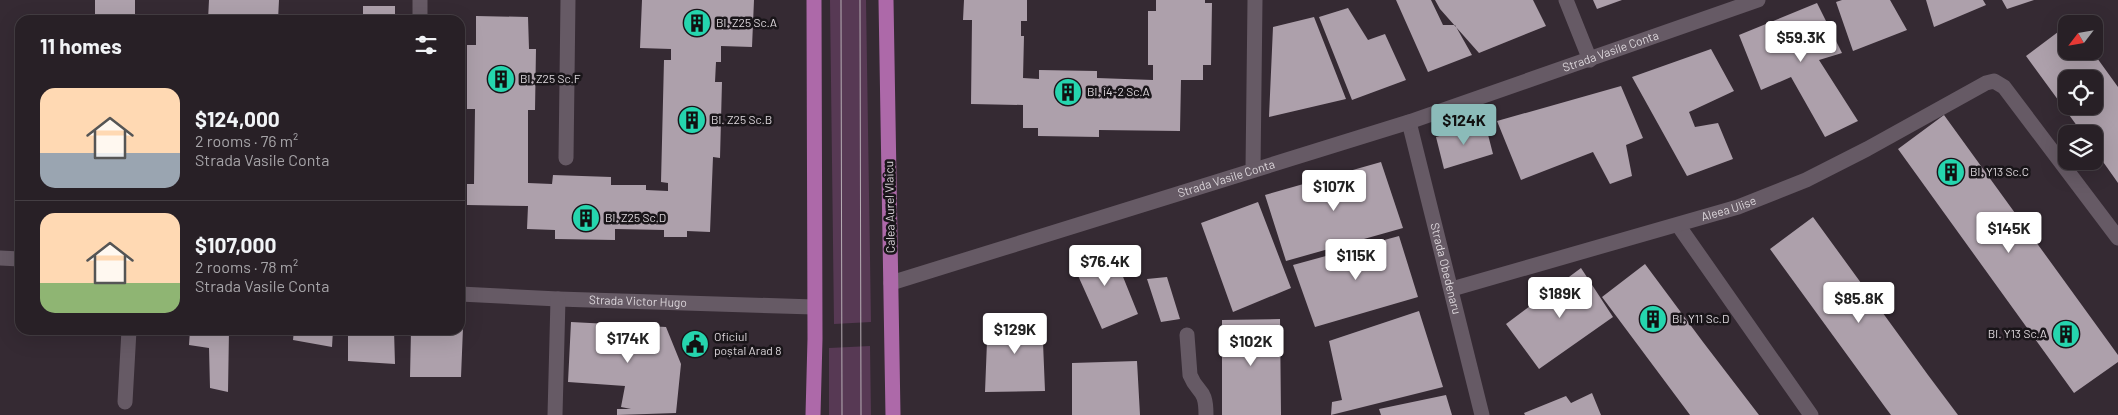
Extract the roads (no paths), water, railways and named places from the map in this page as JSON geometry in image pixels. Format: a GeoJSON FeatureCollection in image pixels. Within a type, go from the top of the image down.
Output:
{"type":"FeatureCollection","features":[{"type":"Feature","properties":{"kind":"main road"},"geometry":{"type":"LineString","coordinates":[[813,415],[814,0]]}},
{"type":"Feature","properties":{"kind":"main road","name":"Calea Aurel Vlaicu"},"geometry":{"type":"LineString","coordinates":[[886,0],[893,415]]}},
{"type":"Feature","properties":{"kind":"street"},"geometry":{"type":"LineString","coordinates":[[420,0],[420,15]]}},
{"type":"Feature","properties":{"kind":"street"},"geometry":{"type":"LineString","coordinates":[[566,158],[568,0]]}},
{"type":"Feature","properties":{"kind":"street"},"geometry":{"type":"LineString","coordinates":[[1253,170],[1255,0]]}},
{"type":"Feature","properties":{"kind":"street"},"geometry":{"type":"LineString","coordinates":[[1566,0],[1590,60]]}},
{"type":"Feature","properties":{"kind":"street","name":"Strada Vasile Conta"},"geometry":{"type":"LineString","coordinates":[[891,283],[1409,122],[1758,0]]}},
{"type":"Feature","properties":{"kind":"street","name":"Aleea Ulise"},"geometry":{"type":"LineString","coordinates":[[1452,289],[1678,226],[1738,207],[1806,180],[1867,149],[1986,83],[1994,81],[2004,87],[2118,238]]}},
{"type":"Feature","properties":{"kind":"street","name":"Strada Obedenaru"},"geometry":{"type":"LineString","coordinates":[[1409,122],[1482,415]]}},
{"type":"Feature","properties":{"kind":"street"},"geometry":{"type":"LineString","coordinates":[[1678,226],[1811,415]]}},
{"type":"Feature","properties":{"kind":"street"},"geometry":{"type":"LineString","coordinates":[[0,258],[15,259]]}},
{"type":"Feature","properties":{"kind":"street","name":"Strada Victor Hugo"},"geometry":{"type":"LineString","coordinates":[[465,294],[814,307]]}},
{"type":"Feature","properties":{"kind":"street"},"geometry":{"type":"LineString","coordinates":[[555,415],[558,299]]}},
{"type":"Feature","properties":{"kind":"street"},"geometry":{"type":"LineString","coordinates":[[125,402],[129,335]]}},
{"type":"Feature","properties":{"kind":"street"},"geometry":{"type":"LineString","coordinates":[[1187,336],[1190,375],[1192,382],[1202,392],[1206,400],[1206,415]]}},
{"type":"Feature","properties":{"kind":"tram line"},"geometry":{"type":"LineString","coordinates":[[841,0],[842,415]]}},
{"type":"Feature","properties":{"kind":"tram line"},"geometry":{"type":"LineString","coordinates":[[860,0],[861,415]]}},
{"type":"Feature","properties":{"kind":"place","name":"Bl. Z25 Sc.A"},"geometry":{"type":"Point","coordinates":[697,23]}},
{"type":"Feature","properties":{"kind":"place","name":"Bl. Z25 Sc.F"},"geometry":{"type":"Point","coordinates":[501,79]}},
{"type":"Feature","properties":{"kind":"place","name":"Bl. i4-2 Sc.A"},"geometry":{"type":"Point","coordinates":[1068,92]}},
{"type":"Feature","properties":{"kind":"place","name":"Bl. Z25 Sc.B"},"geometry":{"type":"Point","coordinates":[692,120]}},
{"type":"Feature","properties":{"kind":"place","name":"Bl. Y13 Sc.C"},"geometry":{"type":"Point","coordinates":[1951,172]}},
{"type":"Feature","properties":{"kind":"place","name":"Bl. Z25 Sc.D"},"geometry":{"type":"Point","coordinates":[586,218]}},
{"type":"Feature","properties":{"kind":"place","name":"Bl. Y11 Sc.D"},"geometry":{"type":"Point","coordinates":[1653,319]}},
{"type":"Feature","properties":{"kind":"place","name":"Bl. Y13 Sc.A"},"geometry":{"type":"Point","coordinates":[2066,334]}},
{"type":"Feature","properties":{"kind":"place","name":"Oficiul poștal Arad 8"},"geometry":{"type":"Point","coordinates":[695,344]}}]}
